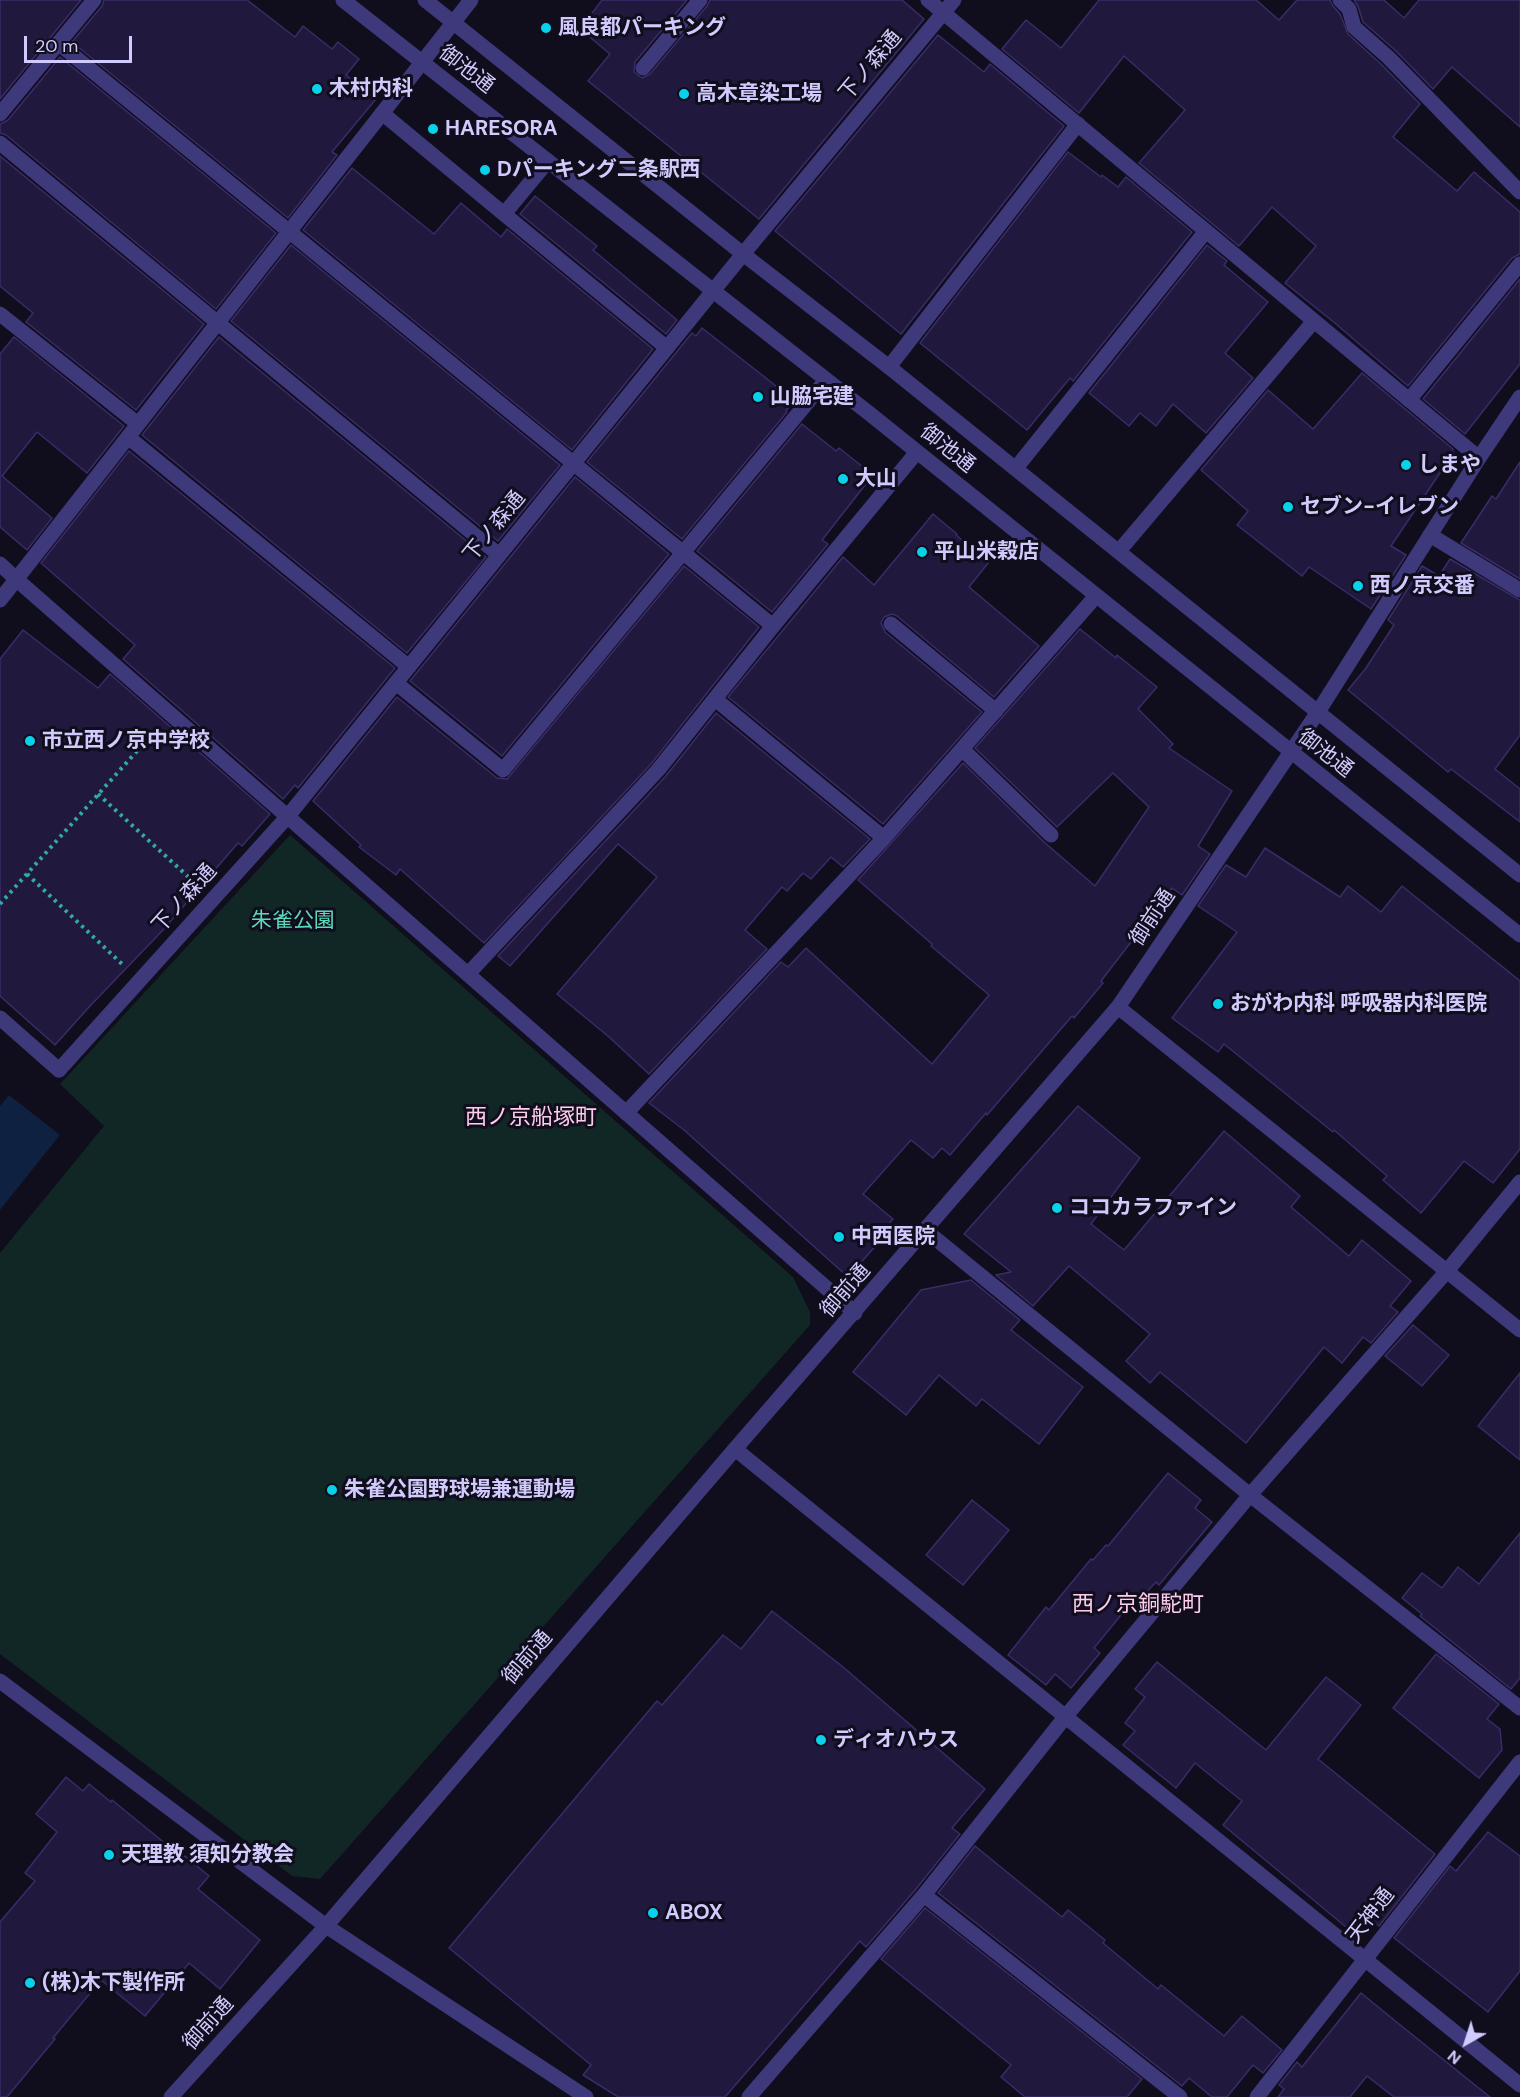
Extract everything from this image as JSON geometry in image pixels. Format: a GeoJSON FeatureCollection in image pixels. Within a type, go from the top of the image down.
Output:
{"type":"FeatureCollection","features":[{"type":"Feature","properties":{"kind":"street"},"geometry":{"type":"LineString","coordinates":[[0,114],[94,0]]}},
{"type":"Feature","properties":{"kind":"street","name":"御池通"},"geometry":{"type":"LineString","coordinates":[[343,0],[917,452],[1520,935]]}},
{"type":"Feature","properties":{"kind":"street","name":"御池通"},"geometry":{"type":"LineString","coordinates":[[424,0],[743,254],[890,367],[1520,875]]}},
{"type":"Feature","properties":{"kind":"street"},"geometry":{"type":"LineString","coordinates":[[0,600],[471,0]]}},
{"type":"Feature","properties":{"kind":"street"},"geometry":{"type":"LineString","coordinates":[[643,68],[700,0]]}},
{"type":"Feature","properties":{"kind":"street"},"geometry":{"type":"LineString","coordinates":[[928,0],[1479,458]]}},
{"type":"Feature","properties":{"kind":"street","name":"下ノ森通"},"geometry":{"type":"LineString","coordinates":[[0,1018],[59,1070],[288,816],[743,254],[954,0]]}},
{"type":"Feature","properties":{"kind":"street"},"geometry":{"type":"LineString","coordinates":[[1340,0],[1349,9],[1354,27],[1389,58],[1520,192]]}},
{"type":"Feature","properties":{"kind":"street"},"geometry":{"type":"LineString","coordinates":[[58,43],[773,626]]}},
{"type":"Feature","properties":{"kind":"street"},"geometry":{"type":"LineString","coordinates":[[382,113],[667,348]]}},
{"type":"Feature","properties":{"kind":"street"},"geometry":{"type":"LineString","coordinates":[[890,367],[1078,124]]}},
{"type":"Feature","properties":{"kind":"street"},"geometry":{"type":"LineString","coordinates":[[0,143],[500,555]]}},
{"type":"Feature","properties":{"kind":"street"},"geometry":{"type":"LineString","coordinates":[[504,214],[548,161]]}},
{"type":"Feature","properties":{"kind":"street"},"geometry":{"type":"LineString","coordinates":[[1016,468],[1206,231]]}},
{"type":"Feature","properties":{"kind":"street"},"geometry":{"type":"LineString","coordinates":[[1409,400],[1520,264]]}},
{"type":"Feature","properties":{"kind":"street"},"geometry":{"type":"LineString","coordinates":[[0,314],[138,424]]}},
{"type":"Feature","properties":{"kind":"street"},"geometry":{"type":"LineString","coordinates":[[1119,551],[1314,321]]}},
{"type":"Feature","properties":{"kind":"street"},"geometry":{"type":"LineString","coordinates":[[396,683],[503,770],[826,380]]}},
{"type":"Feature","properties":{"kind":"street","name":"御前通"},"geometry":{"type":"LineString","coordinates":[[171,2097],[326,1926],[1118,1007],[1318,712],[1479,458],[1517,407]]}},
{"type":"Feature","properties":{"kind":"street"},"geometry":{"type":"LineString","coordinates":[[128,437],[409,667]]}},
{"type":"Feature","properties":{"kind":"street"},"geometry":{"type":"LineString","coordinates":[[468,974],[658,770],[917,452]]}},
{"type":"Feature","properties":{"kind":"street"},"geometry":{"type":"LineString","coordinates":[[1430,536],[1520,590]]}},
{"type":"Feature","properties":{"kind":"street"},"geometry":{"type":"LineString","coordinates":[[0,564],[855,1313]]}},
{"type":"Feature","properties":{"kind":"street"},"geometry":{"type":"LineString","coordinates":[[626,1113],[884,838],[1096,596]]}},
{"type":"Feature","properties":{"kind":"street"},"geometry":{"type":"LineString","coordinates":[[891,624],[996,711]]}},
{"type":"Feature","properties":{"kind":"street"},"geometry":{"type":"LineString","coordinates":[[715,699],[884,838]]}},
{"type":"Feature","properties":{"kind":"street"},"geometry":{"type":"LineString","coordinates":[[962,749],[1051,835]]}},
{"type":"Feature","properties":{"kind":"street"},"geometry":{"type":"LineString","coordinates":[[1118,1007],[1520,1330]]}},
{"type":"Feature","properties":{"kind":"street"},"geometry":{"type":"LineString","coordinates":[[749,2097],[924,1895],[1066,1716],[1250,1495],[1447,1270],[1520,1182]]}},
{"type":"Feature","properties":{"kind":"street"},"geometry":{"type":"LineString","coordinates":[[925,1230],[1250,1495],[1520,1708]]}},
{"type":"Feature","properties":{"kind":"street"},"geometry":{"type":"LineString","coordinates":[[735,1449],[1520,2085]]}},
{"type":"Feature","properties":{"kind":"street"},"geometry":{"type":"LineString","coordinates":[[0,1682],[326,1926],[586,2097]]}},
{"type":"Feature","properties":{"kind":"street","name":"天神通"},"geometry":{"type":"LineString","coordinates":[[1257,2097],[1520,1762]]}},
{"type":"Feature","properties":{"kind":"street"},"geometry":{"type":"LineString","coordinates":[[924,1895],[1180,2097]]}},
{"type":"Feature","properties":{"kind":"path"},"geometry":{"type":"LineString","coordinates":[[0,904],[171,714]]}},
{"type":"Feature","properties":{"kind":"path"},"geometry":{"type":"LineString","coordinates":[[98,794],[213,900]]}},
{"type":"Feature","properties":{"kind":"path"},"geometry":{"type":"LineString","coordinates":[[27,874],[140,981]]}},
{"type":"Feature","properties":{"kind":"green space","name":"朱雀公園野球場兼運動場"},"geometry":{"type":"Polygon","coordinates":[[[290,835],[793,1277],[810,1312],[810,1325],[320,1879],[292,1876],[0,1654],[0,1253],[104,1126],[60,1084],[290,835]]]}},
{"type":"Feature","properties":{"kind":"water"},"geometry":{"type":"Polygon","coordinates":[[[9,1095],[60,1135],[0,1210],[0,1106],[9,1095]]]}},
{"type":"Feature","properties":{"kind":"building"},"geometry":{"type":"Polygon","coordinates":[[[0,0],[81,0],[0,99],[0,0]]]}},
{"type":"Feature","properties":{"kind":"building"},"geometry":{"type":"Polygon","coordinates":[[[104,0],[247,0],[295,37],[303,26],[332,49],[338,42],[359,59],[346,75],[376,99],[332,152],[337,155],[288,218],[72,42],[102,6],[104,0]]]}},
{"type":"Feature","properties":{"kind":"building"},"geometry":{"type":"Polygon","coordinates":[[[602,0],[687,0],[635,62],[634,72],[642,78],[650,74],[710,0],[902,0],[924,19],[759,219],[588,81],[610,54],[580,29],[602,0]]]}},
{"type":"Feature","properties":{"kind":"building"},"geometry":{"type":"Polygon","coordinates":[[[1099,0],[1256,0],[1279,20],[1297,0],[1330,0],[1340,14],[1348,34],[1420,104],[1393,137],[1457,191],[1474,172],[1520,212],[1520,254],[1512,258],[1408,386],[1285,283],[1316,246],[1272,207],[1239,246],[1139,163],[1185,110],[1124,56],[1079,113],[1002,49],[1026,20],[1061,48],[1099,0]]]}},
{"type":"Feature","properties":{"kind":"building"},"geometry":{"type":"Polygon","coordinates":[[[1354,0],[1384,0],[1404,18],[1419,0],[1520,0],[1520,127],[1452,67],[1433,89],[1396,51],[1363,22],[1354,0]]]}},
{"type":"Feature","properties":{"kind":"building"},"geometry":{"type":"Polygon","coordinates":[[[938,35],[984,72],[990,64],[1064,126],[901,334],[775,231],[938,35]]]}},
{"type":"Feature","properties":{"kind":"building"},"geometry":{"type":"Polygon","coordinates":[[[60,57],[276,233],[216,309],[6,135],[0,133],[0,124],[8,120],[60,57]]]}},
{"type":"Feature","properties":{"kind":"building"},"geometry":{"type":"Polygon","coordinates":[[[1068,152],[1118,187],[1126,177],[1192,232],[1073,381],[1070,378],[1027,430],[920,343],[1068,152]]]}},
{"type":"Feature","properties":{"kind":"building"},"geometry":{"type":"Polygon","coordinates":[[[0,156],[204,324],[136,410],[26,322],[33,313],[0,286],[0,156]]]}},
{"type":"Feature","properties":{"kind":"building"},"geometry":{"type":"Polygon","coordinates":[[[352,168],[434,234],[461,203],[501,237],[507,229],[653,349],[572,450],[303,230],[352,168]]]}},
{"type":"Feature","properties":{"kind":"building"},"geometry":{"type":"Polygon","coordinates":[[[535,196],[597,246],[593,250],[677,320],[666,334],[520,214],[535,196]]]}},
{"type":"Feature","properties":{"kind":"building"},"geometry":{"type":"Polygon","coordinates":[[[291,245],[560,465],[498,541],[231,321],[291,245]]]}},
{"type":"Feature","properties":{"kind":"building"},"geometry":{"type":"Polygon","coordinates":[[[1207,245],[1227,261],[1224,265],[1268,302],[1225,353],[1253,378],[1206,433],[1173,404],[1156,426],[1140,413],[1129,426],[1089,393],[1207,245]]]}},
{"type":"Feature","properties":{"kind":"building"},"geometry":{"type":"Polygon","coordinates":[[[1520,279],[1520,364],[1465,434],[1423,399],[1520,279]]]}},
{"type":"Feature","properties":{"kind":"building"},"geometry":{"type":"Polygon","coordinates":[[[702,328],[794,400],[787,412],[682,539],[587,462],[692,333],[696,336],[702,328]]]}},
{"type":"Feature","properties":{"kind":"building"},"geometry":{"type":"Polygon","coordinates":[[[14,337],[124,426],[87,473],[37,432],[2,476],[52,518],[27,550],[0,527],[0,354],[14,337]]]}},
{"type":"Feature","properties":{"kind":"building"},"geometry":{"type":"Polygon","coordinates":[[[219,337],[486,557],[407,653],[142,435],[219,337]]]}},
{"type":"Feature","properties":{"kind":"building"},"geometry":{"type":"Polygon","coordinates":[[[1362,373],[1454,452],[1391,546],[1406,555],[1371,609],[1309,567],[1302,576],[1237,525],[1248,511],[1201,470],[1268,390],[1313,429],[1362,373]]]}},
{"type":"Feature","properties":{"kind":"building"},"geometry":{"type":"Polygon","coordinates":[[[802,424],[836,451],[839,448],[873,475],[822,540],[828,544],[772,612],[697,551],[802,424]]]}},
{"type":"Feature","properties":{"kind":"building"},"geometry":{"type":"Polygon","coordinates":[[[129,451],[395,668],[298,788],[295,785],[283,799],[123,659],[135,645],[41,563],[129,451]]]}},
{"type":"Feature","properties":{"kind":"building"},"geometry":{"type":"Polygon","coordinates":[[[1520,462],[1520,579],[1461,543],[1492,496],[1496,499],[1520,462]]]}},
{"type":"Feature","properties":{"kind":"building"},"geometry":{"type":"Polygon","coordinates":[[[575,477],[669,554],[502,756],[410,681],[575,477]]]}},
{"type":"Feature","properties":{"kind":"building"},"geometry":{"type":"Polygon","coordinates":[[[933,514],[989,562],[969,587],[1039,646],[994,697],[897,616],[892,614],[884,617],[881,623],[885,632],[982,712],[883,824],[728,697],[843,557],[874,585],[933,514]]]}},
{"type":"Feature","properties":{"kind":"building"},"geometry":{"type":"Polygon","coordinates":[[[1450,559],[1520,600],[1520,735],[1495,769],[1520,789],[1520,822],[1451,769],[1448,772],[1348,690],[1366,668],[1394,625],[1388,620],[1422,566],[1439,576],[1450,559]]]}},
{"type":"Feature","properties":{"kind":"building"},"geometry":{"type":"Polygon","coordinates":[[[684,566],[759,627],[651,764],[484,943],[400,869],[396,875],[359,847],[361,845],[313,801],[397,697],[497,778],[507,779],[684,566]]]}},
{"type":"Feature","properties":{"kind":"building"},"geometry":{"type":"Polygon","coordinates":[[[1080,629],[1157,687],[1138,709],[1173,744],[1169,748],[1232,791],[1198,846],[1210,854],[1182,895],[1172,888],[1153,918],[1151,916],[1101,981],[1103,983],[1074,1018],[1072,1016],[950,1155],[942,1148],[933,1158],[911,1140],[863,1194],[893,1219],[877,1238],[880,1241],[848,1277],[684,1130],[649,1103],[781,962],[788,967],[806,948],[932,1064],[989,995],[858,880],[963,763],[1044,842],[1095,886],[1149,807],[1113,773],[1057,827],[975,748],[1080,629]]]}},
{"type":"Feature","properties":{"kind":"building"},"geometry":{"type":"Polygon","coordinates":[[[23,630],[98,688],[110,674],[270,814],[242,846],[238,843],[163,930],[55,1045],[0,996],[0,659],[23,630]]]}},
{"type":"Feature","properties":{"kind":"building"},"geometry":{"type":"Polygon","coordinates":[[[716,713],[870,839],[843,867],[831,857],[811,879],[803,873],[787,891],[782,887],[745,930],[767,949],[649,1074],[557,994],[657,877],[618,844],[510,966],[498,956],[665,777],[716,713]]]}},
{"type":"Feature","properties":{"kind":"building"},"geometry":{"type":"Polygon","coordinates":[[[1265,848],[1340,897],[1348,886],[1381,912],[1402,886],[1520,981],[1520,1149],[1493,1183],[1464,1161],[1421,1213],[1383,1180],[1387,1176],[1334,1130],[1333,1132],[1224,1044],[1218,1052],[1172,1018],[1237,932],[1198,906],[1226,865],[1246,877],[1265,848]]]}},
{"type":"Feature","properties":{"kind":"building"},"geometry":{"type":"Polygon","coordinates":[[[1078,1106],[1140,1158],[1091,1224],[1124,1250],[1224,1131],[1300,1196],[1291,1207],[1349,1256],[1362,1240],[1411,1281],[1390,1306],[1398,1312],[1371,1343],[1363,1337],[1342,1363],[1324,1347],[1246,1443],[1160,1372],[1150,1383],[1126,1361],[1150,1334],[1069,1266],[1033,1306],[996,1275],[1011,1272],[964,1234],[1078,1106]]]}},
{"type":"Feature","properties":{"kind":"building"},"geometry":{"type":"Polygon","coordinates":[[[971,1280],[1020,1320],[1011,1330],[1083,1387],[1039,1444],[982,1399],[976,1406],[939,1375],[906,1415],[853,1372],[921,1290],[971,1280]]]}},
{"type":"Feature","properties":{"kind":"building"},"geometry":{"type":"Polygon","coordinates":[[[1413,1325],[1449,1355],[1422,1386],[1385,1356],[1413,1325]]]}},
{"type":"Feature","properties":{"kind":"building"},"geometry":{"type":"Polygon","coordinates":[[[1520,1373],[1520,1460],[1478,1426],[1520,1373]]]}},
{"type":"Feature","properties":{"kind":"building"},"geometry":{"type":"Polygon","coordinates":[[[1168,1473],[1201,1500],[1195,1508],[1212,1522],[1159,1585],[1156,1582],[1143,1596],[1139,1593],[1094,1648],[1100,1653],[1071,1688],[1055,1674],[1046,1685],[1008,1655],[1046,1607],[1049,1610],[1091,1559],[1093,1560],[1106,1545],[1108,1546],[1168,1473]]]}},
{"type":"Feature","properties":{"kind":"building"},"geometry":{"type":"Polygon","coordinates":[[[972,1500],[1009,1530],[963,1585],[926,1555],[972,1500]]]}},
{"type":"Feature","properties":{"kind":"building"},"geometry":{"type":"Polygon","coordinates":[[[1520,1533],[1520,1678],[1511,1689],[1420,1616],[1422,1614],[1402,1598],[1422,1573],[1442,1588],[1458,1567],[1479,1584],[1520,1533]]]}},
{"type":"Feature","properties":{"kind":"building","name":"ABOX"},"geometry":{"type":"Polygon","coordinates":[[[772,1611],[843,1667],[985,1789],[952,1828],[960,1834],[916,1889],[866,1947],[860,1941],[725,2097],[618,2097],[583,2075],[591,2065],[449,1948],[657,1701],[662,1705],[723,1635],[741,1649],[772,1611]]]}},
{"type":"Feature","properties":{"kind":"building"},"geometry":{"type":"Polygon","coordinates":[[[1436,1654],[1499,1704],[1487,1719],[1500,1729],[1502,1750],[1479,1778],[1393,1708],[1436,1654]]]}},
{"type":"Feature","properties":{"kind":"building"},"geometry":{"type":"Polygon","coordinates":[[[1157,1662],[1266,1750],[1326,1677],[1361,1705],[1318,1759],[1435,1854],[1379,1926],[1365,1915],[1352,1932],[1223,1825],[1242,1801],[1195,1763],[1176,1788],[1123,1745],[1135,1731],[1125,1723],[1145,1697],[1135,1689],[1157,1662]]]}},
{"type":"Feature","properties":{"kind":"building"},"geometry":{"type":"Polygon","coordinates":[[[66,1777],[83,1791],[89,1784],[209,1876],[198,1889],[260,1940],[220,1989],[189,1963],[145,2016],[101,1980],[7,2097],[0,2097],[0,1922],[35,1881],[25,1873],[57,1832],[36,1814],[66,1777]]]}},
{"type":"Feature","properties":{"kind":"building"},"geometry":{"type":"Polygon","coordinates":[[[1488,1832],[1520,1856],[1520,1971],[1488,2012],[1394,1938],[1450,1866],[1456,1871],[1488,1832]]]}},
{"type":"Feature","properties":{"kind":"building"},"geometry":{"type":"Polygon","coordinates":[[[975,1846],[1062,1917],[1068,1910],[1105,1940],[1103,1943],[1158,1989],[1161,1985],[1224,2036],[1242,2016],[1282,2050],[1263,2073],[1253,2065],[1227,2097],[1212,2097],[1189,2078],[1182,2086],[938,1893],[975,1846]]]}},
{"type":"Feature","properties":{"kind":"building"},"geometry":{"type":"Polygon","coordinates":[[[925,1908],[1142,2079],[1127,2097],[1025,2097],[1001,2077],[1011,2065],[881,1959],[925,1908]]]}},
{"type":"Feature","properties":{"kind":"building"},"geometry":{"type":"Polygon","coordinates":[[[1361,1993],[1490,2097],[1394,2097],[1367,2076],[1350,2097],[1278,2097],[1284,2089],[1279,2085],[1297,2062],[1302,2067],[1361,1993]]]}},
{"type":"Feature","properties":{"kind":"place","name":"風良都パーキング"},"geometry":{"type":"Point","coordinates":[546,28]}},
{"type":"Feature","properties":{"kind":"place","name":"木村内科"},"geometry":{"type":"Point","coordinates":[317,89]}},
{"type":"Feature","properties":{"kind":"place","name":"高木章染工場"},"geometry":{"type":"Point","coordinates":[684,94]}},
{"type":"Feature","properties":{"kind":"place","name":"HARESORA"},"geometry":{"type":"Point","coordinates":[433,129]}},
{"type":"Feature","properties":{"kind":"place","name":"Dパーキング二条駅西"},"geometry":{"type":"Point","coordinates":[485,170]}},
{"type":"Feature","properties":{"kind":"place","name":"山脇宅建"},"geometry":{"type":"Point","coordinates":[758,397]}},
{"type":"Feature","properties":{"kind":"place","name":"しまや"},"geometry":{"type":"Point","coordinates":[1406,465]}},
{"type":"Feature","properties":{"kind":"place","name":"大山"},"geometry":{"type":"Point","coordinates":[843,479]}},
{"type":"Feature","properties":{"kind":"place","name":"セブン-イレブン"},"geometry":{"type":"Point","coordinates":[1288,507]}},
{"type":"Feature","properties":{"kind":"place","name":"平山米穀店"},"geometry":{"type":"Point","coordinates":[922,552]}},
{"type":"Feature","properties":{"kind":"place","name":"西ノ京交番"},"geometry":{"type":"Point","coordinates":[1358,586]}},
{"type":"Feature","properties":{"kind":"place","name":"市立西ノ京中学校"},"geometry":{"type":"Point","coordinates":[30,741]}},
{"type":"Feature","properties":{"kind":"place","name":"おがわ内科 呼吸器内科医院"},"geometry":{"type":"Point","coordinates":[1218,1004]}},
{"type":"Feature","properties":{"kind":"place","name":"ココカラファイン"},"geometry":{"type":"Point","coordinates":[1057,1208]}},
{"type":"Feature","properties":{"kind":"place","name":"中西医院"},"geometry":{"type":"Point","coordinates":[839,1237]}},
{"type":"Feature","properties":{"kind":"place","name":"朱雀公園野球場兼運動場"},"geometry":{"type":"Point","coordinates":[332,1490]}},
{"type":"Feature","properties":{"kind":"place","name":"ディオハウス"},"geometry":{"type":"Point","coordinates":[821,1740]}},
{"type":"Feature","properties":{"kind":"place","name":"天理教 須知分教会"},"geometry":{"type":"Point","coordinates":[109,1855]}},
{"type":"Feature","properties":{"kind":"place","name":"ABOX"},"geometry":{"type":"Point","coordinates":[653,1913]}},
{"type":"Feature","properties":{"kind":"place","name":"(株)木下製作所"},"geometry":{"type":"Point","coordinates":[30,1983]}},
{"type":"Feature","properties":{"kind":"district","name":"西ノ京船塚町"},"geometry":{"type":"Point","coordinates":[531,1118]}},
{"type":"Feature","properties":{"kind":"district","name":"西ノ京銅駝町"},"geometry":{"type":"Point","coordinates":[1138,1605]}},
{"type":"Feature","properties":{"kind":"park label","name":"朱雀公園"},"geometry":{"type":"Point","coordinates":[293,921]}}]}
